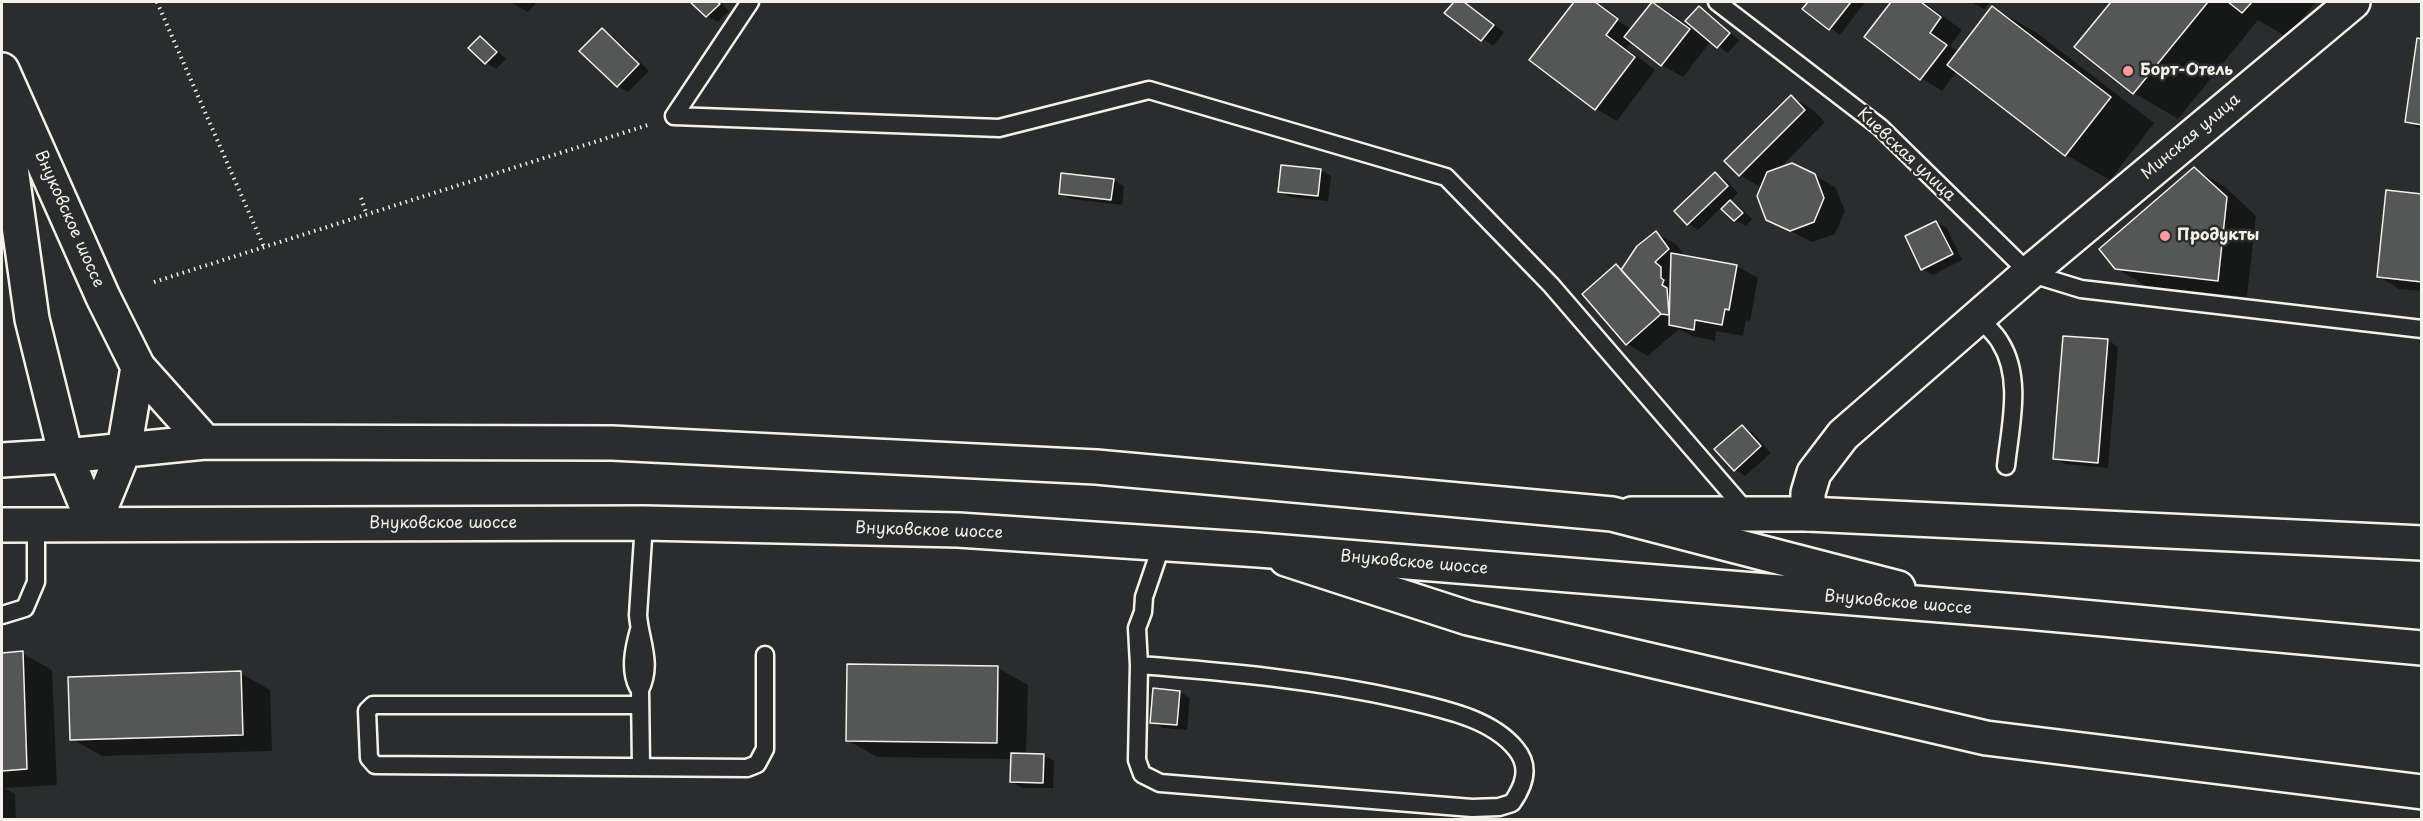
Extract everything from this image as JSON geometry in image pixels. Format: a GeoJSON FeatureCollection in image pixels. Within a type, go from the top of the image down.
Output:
{"type":"FeatureCollection","features":[{"type":"Feature","properties":{"kind":"main road","name":"Минская улица"},"geometry":{"type":"LineString","coordinates":[[1808,514],[1808,493],[1814,473],[1843,435],[2029,273],[2353,2]]}},
{"type":"Feature","properties":{"kind":"main road","name":"Внуковское шоссе"},"geometry":{"type":"LineString","coordinates":[[2,70],[138,367],[205,442]]}},
{"type":"Feature","properties":{"kind":"main road","name":"Внуковское шоссе"},"geometry":{"type":"LineString","coordinates":[[2,103],[7,187],[32,319],[66,456],[94,524],[644,523],[958,530],[1259,550],[1984,610]]}},
{"type":"Feature","properties":{"kind":"main road"},"geometry":{"type":"LineString","coordinates":[[2,525],[94,524],[124,450],[138,367]]}},
{"type":"Feature","properties":{"kind":"main road","name":"Внуковское шоссе"},"geometry":{"type":"LineString","coordinates":[[66,456],[205,442],[612,443],[853,453],[1096,467],[1612,514],[1984,610]]}},
{"type":"Feature","properties":{"kind":"main road"},"geometry":{"type":"LineString","coordinates":[[2,460],[66,456]]}},
{"type":"Feature","properties":{"kind":"main road"},"geometry":{"type":"LineString","coordinates":[[1612,514],[1808,514],[2421,543]]}},
{"type":"Feature","properties":{"kind":"main road"},"geometry":{"type":"LineString","coordinates":[[1259,550],[1468,618],[1986,738],[2421,792]]}},
{"type":"Feature","properties":{"kind":"main road"},"geometry":{"type":"LineString","coordinates":[[1984,610],[2421,648]]}},
{"type":"Feature","properties":{"kind":"lane"},"geometry":{"type":"LineString","coordinates":[[674,116],[750,2]]}},
{"type":"Feature","properties":{"kind":"lane","name":"Киевская улица"},"geometry":{"type":"LineString","coordinates":[[1717,2],[1880,127],[2029,273]]}},
{"type":"Feature","properties":{"kind":"lane"},"geometry":{"type":"LineString","coordinates":[[674,116],[999,128],[1149,90],[1446,177],[1551,285],[1749,514]]}},
{"type":"Feature","properties":{"kind":"lane"},"geometry":{"type":"LineString","coordinates":[[2029,273],[2081,289],[2421,329]]}},
{"type":"Feature","properties":{"kind":"lane"},"geometry":{"type":"LineString","coordinates":[[1979,318],[2000,342],[2010,365],[2014,387],[2006,466]]}},
{"type":"Feature","properties":{"kind":"lane"},"geometry":{"type":"LineString","coordinates":[[641,766],[640,698],[635,681],[633,651],[639,630],[644,523]]}},
{"type":"Feature","properties":{"kind":"lane"},"geometry":{"type":"LineString","coordinates":[[2,615],[25,608],[36,582],[36,524]]}},
{"type":"Feature","properties":{"kind":"lane"},"geometry":{"type":"LineString","coordinates":[[1139,662],[1280,677],[1364,691],[1434,707],[1486,725],[1506,739],[1521,758],[1524,774],[1523,788],[1512,803],[1498,807],[1472,808],[1160,783],[1142,774],[1137,760],[1139,662],[1137,633],[1143,612],[1144,597],[1162,544]]}},
{"type":"Feature","properties":{"kind":"lane"},"geometry":{"type":"LineString","coordinates":[[640,698],[373,705],[367,711],[369,759],[375,765],[747,768],[757,764],[765,748],[765,655]]}},
{"type":"Feature","properties":{"kind":"path"},"geometry":{"type":"LineString","coordinates":[[157,2],[264,247]]}},
{"type":"Feature","properties":{"kind":"path"},"geometry":{"type":"LineString","coordinates":[[154,282],[674,116]]}},
{"type":"Feature","properties":{"kind":"path"},"geometry":{"type":"LineString","coordinates":[[361,198],[367,215]]}},
{"type":"Feature","properties":{"kind":"building"},"geometry":{"type":"Polygon","coordinates":[[[690,2],[717,2],[720,4],[706,17],[690,2]]]}},
{"type":"Feature","properties":{"kind":"building"},"geometry":{"type":"Polygon","coordinates":[[[1454,2],[1464,2],[1494,25],[1481,41],[1444,13],[1454,2]]]}},
{"type":"Feature","properties":{"kind":"building"},"geometry":{"type":"Polygon","coordinates":[[[1574,2],[1595,2],[1618,19],[1606,35],[1635,57],[1595,110],[1529,60],[1574,2]]]}},
{"type":"Feature","properties":{"kind":"building"},"geometry":{"type":"Polygon","coordinates":[[[1652,2],[1690,29],[1661,66],[1624,37],[1652,2]]]}},
{"type":"Feature","properties":{"kind":"building"},"geometry":{"type":"Polygon","coordinates":[[[1808,2],[1851,2],[1829,30],[1802,9],[1808,2]]]}},
{"type":"Feature","properties":{"kind":"building"},"geometry":{"type":"Polygon","coordinates":[[[1891,2],[1921,2],[1941,17],[1930,33],[1947,45],[1920,80],[1864,37],[1891,2]]]}},
{"type":"Feature","properties":{"kind":"building","name":"Борт-Отель"},"geometry":{"type":"Polygon","coordinates":[[[2111,2],[2208,2],[2133,94],[2074,47],[2111,2]]]}},
{"type":"Feature","properties":{"kind":"building","name":"Борт-Отель"},"geometry":{"type":"Polygon","coordinates":[[[2228,2],[2252,2],[2242,13],[2228,2]]]}},
{"type":"Feature","properties":{"kind":"building"},"geometry":{"type":"Polygon","coordinates":[[[1699,6],[1730,33],[1717,48],[1685,21],[1699,6]]]}},
{"type":"Feature","properties":{"kind":"building"},"geometry":{"type":"Polygon","coordinates":[[[1992,6],[2111,97],[2065,156],[1947,65],[1992,6]]]}},
{"type":"Feature","properties":{"kind":"building"},"geometry":{"type":"Polygon","coordinates":[[[602,28],[639,64],[617,87],[579,51],[602,28]]]}},
{"type":"Feature","properties":{"kind":"building"},"geometry":{"type":"Polygon","coordinates":[[[480,36],[497,52],[485,64],[468,48],[480,36]]]}},
{"type":"Feature","properties":{"kind":"building"},"geometry":{"type":"Polygon","coordinates":[[[2417,38],[2422,39],[2422,125],[2405,122],[2417,38]]]}},
{"type":"Feature","properties":{"kind":"building"},"geometry":{"type":"Polygon","coordinates":[[[1791,95],[1805,110],[1739,176],[1724,161],[1791,95]]]}},
{"type":"Feature","properties":{"kind":"building"},"geometry":{"type":"Polygon","coordinates":[[[1792,163],[1815,174],[1824,198],[1814,222],[1790,231],[1766,220],[1757,196],[1767,172],[1792,163]]]}},
{"type":"Feature","properties":{"kind":"building"},"geometry":{"type":"Polygon","coordinates":[[[1281,165],[1321,169],[1318,196],[1278,192],[1281,165]]]}},
{"type":"Feature","properties":{"kind":"building"},"geometry":{"type":"Polygon","coordinates":[[[2194,167],[2227,197],[2218,281],[2115,269],[2099,249],[2194,167]]]}},
{"type":"Feature","properties":{"kind":"building"},"geometry":{"type":"Polygon","coordinates":[[[1715,172],[1728,186],[1687,225],[1674,211],[1715,172]]]}},
{"type":"Feature","properties":{"kind":"building"},"geometry":{"type":"Polygon","coordinates":[[[1061,173],[1114,179],[1111,200],[1059,194],[1061,173]]]}},
{"type":"Feature","properties":{"kind":"building"},"geometry":{"type":"Polygon","coordinates":[[[2386,190],[2422,194],[2422,282],[2377,277],[2386,190]]]}},
{"type":"Feature","properties":{"kind":"building"},"geometry":{"type":"Polygon","coordinates":[[[1730,200],[1743,213],[1734,221],[1721,209],[1730,200]]]}},
{"type":"Feature","properties":{"kind":"building"},"geometry":{"type":"Polygon","coordinates":[[[1936,221],[1953,254],[1921,270],[1905,236],[1936,221]]]}},
{"type":"Feature","properties":{"kind":"building"},"geometry":{"type":"Polygon","coordinates":[[[1656,231],[1669,249],[1655,262],[1661,267],[1661,278],[1664,280],[1662,285],[1667,288],[1669,315],[1661,314],[1621,270],[1637,246],[1656,231]]]}},
{"type":"Feature","properties":{"kind":"building"},"geometry":{"type":"Polygon","coordinates":[[[1671,253],[1737,265],[1729,310],[1725,309],[1722,325],[1695,320],[1694,330],[1669,325],[1671,253]]]}},
{"type":"Feature","properties":{"kind":"building"},"geometry":{"type":"Polygon","coordinates":[[[1616,264],[1661,314],[1626,345],[1582,294],[1616,264]]]}},
{"type":"Feature","properties":{"kind":"building"},"geometry":{"type":"Polygon","coordinates":[[[2063,336],[2108,339],[2098,463],[2053,459],[2063,336]]]}},
{"type":"Feature","properties":{"kind":"building"},"geometry":{"type":"Polygon","coordinates":[[[1742,425],[1761,446],[1734,471],[1714,449],[1742,425]]]}},
{"type":"Feature","properties":{"kind":"building"},"geometry":{"type":"Polygon","coordinates":[[[23,651],[27,769],[2,771],[2,653],[23,651]]]}},
{"type":"Feature","properties":{"kind":"building"},"geometry":{"type":"Polygon","coordinates":[[[847,664],[998,666],[997,743],[846,741],[847,664]]]}},
{"type":"Feature","properties":{"kind":"building"},"geometry":{"type":"Polygon","coordinates":[[[241,671],[243,735],[70,740],[68,677],[241,671]]]}},
{"type":"Feature","properties":{"kind":"building"},"geometry":{"type":"Polygon","coordinates":[[[1153,688],[1180,691],[1177,725],[1150,723],[1153,688]]]}},
{"type":"Feature","properties":{"kind":"building"},"geometry":{"type":"Polygon","coordinates":[[[1011,753],[1044,754],[1043,783],[1010,782],[1011,753]]]}},
{"type":"Feature","properties":{"kind":"place","name":"Борт-Отель"},"geometry":{"type":"Point","coordinates":[2128,71]}},
{"type":"Feature","properties":{"kind":"place","name":"Продукты"},"geometry":{"type":"Point","coordinates":[2165,236]}}]}
